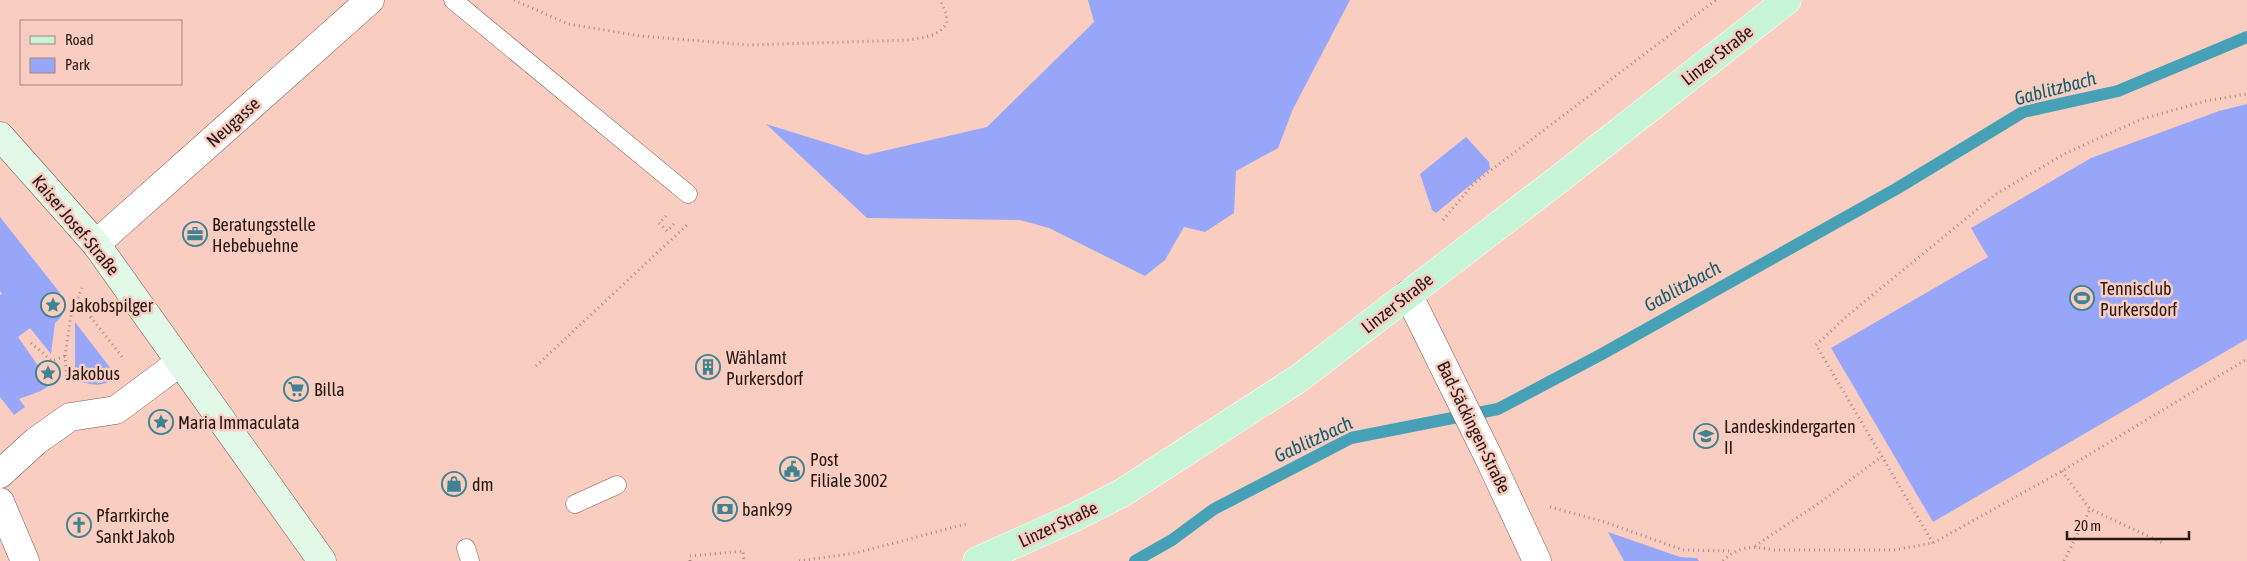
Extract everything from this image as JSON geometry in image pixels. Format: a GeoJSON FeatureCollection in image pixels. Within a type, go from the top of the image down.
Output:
{"type":"FeatureCollection","features":[{"type":"Feature","properties":{"kind":"main road","name":"Linzer Straße"},"geometry":{"type":"LineString","coordinates":[[977,561],[1071,519],[1130,488],[1298,379],[1787,0]]}},
{"type":"Feature","properties":{"kind":"main road","name":"Kaiser Josef-Straße"},"geometry":{"type":"LineString","coordinates":[[0,136],[96,244],[322,561]]}},
{"type":"Feature","properties":{"kind":"street","name":"Neugasse"},"geometry":{"type":"LineString","coordinates":[[96,244],[370,0]]}},
{"type":"Feature","properties":{"kind":"street","name":"Bad-Säckingen-Straße"},"geometry":{"type":"LineString","coordinates":[[1408,294],[1449,374],[1537,561]]}},
{"type":"Feature","properties":{"kind":"street"},"geometry":{"type":"LineString","coordinates":[[0,474],[36,442],[70,417],[116,410],[180,363]]}},
{"type":"Feature","properties":{"kind":"street"},"geometry":{"type":"LineString","coordinates":[[0,502],[25,561]]}},
{"type":"Feature","properties":{"kind":"lane"},"geometry":{"type":"LineString","coordinates":[[453,0],[688,194]]}},
{"type":"Feature","properties":{"kind":"lane"},"geometry":{"type":"LineString","coordinates":[[575,504],[618,485]]}},
{"type":"Feature","properties":{"kind":"path"},"geometry":{"type":"LineString","coordinates":[[514,0],[568,24],[641,36],[749,45],[910,40],[934,35],[943,30],[948,24],[946,13],[940,0]]}},
{"type":"Feature","properties":{"kind":"path"},"geometry":{"type":"LineString","coordinates":[[1437,228],[1474,183],[1716,0]]}},
{"type":"Feature","properties":{"kind":"path"},"geometry":{"type":"LineString","coordinates":[[1933,543],[1816,345],[1847,316],[1996,194],[2066,153],[2142,119],[2206,101],[2247,94]]}},
{"type":"Feature","properties":{"kind":"path"},"geometry":{"type":"LineString","coordinates":[[536,366],[665,247]]}},
{"type":"Feature","properties":{"kind":"path"},"geometry":{"type":"LineString","coordinates":[[78,301],[146,388]]}},
{"type":"Feature","properties":{"kind":"path"},"geometry":{"type":"LineString","coordinates":[[70,417],[65,356],[71,315],[74,309]]}},
{"type":"Feature","properties":{"kind":"path"},"geometry":{"type":"LineString","coordinates":[[31,343],[52,361],[65,356]]}},
{"type":"Feature","properties":{"kind":"path"},"geometry":{"type":"LineString","coordinates":[[1754,547],[1774,550],[1894,550],[1933,543],[2062,471],[2247,360]]}},
{"type":"Feature","properties":{"kind":"path"},"geometry":{"type":"LineString","coordinates":[[1506,495],[1605,522],[1683,550],[1733,552],[1754,547],[1882,457]]}},
{"type":"Feature","properties":{"kind":"path"},"geometry":{"type":"LineString","coordinates":[[2062,471],[2090,509],[2165,544]]}},
{"type":"Feature","properties":{"kind":"path"},"geometry":{"type":"LineString","coordinates":[[2064,561],[2090,509]]}},
{"type":"Feature","properties":{"kind":"path"},"geometry":{"type":"LineString","coordinates":[[799,561],[856,553],[970,524]]}},
{"type":"Feature","properties":{"kind":"path"},"geometry":{"type":"LineString","coordinates":[[690,561],[690,556],[743,551],[744,561]]}},
{"type":"Feature","properties":{"kind":"path"},"geometry":{"type":"LineString","coordinates":[[1723,561],[1733,552]]}},
{"type":"Feature","properties":{"kind":"green space"},"geometry":{"type":"Polygon","coordinates":[[[1088,0],[1350,0],[1293,109],[1278,148],[1236,171],[1234,213],[1205,232],[1184,227],[1165,260],[1145,276],[1049,228],[1020,220],[867,218],[766,124],[866,155],[987,127],[1094,22],[1088,0]]]}},
{"type":"Feature","properties":{"kind":"green space","name":"Tennisclub Purkersdorf"},"geometry":{"type":"Polygon","coordinates":[[[2247,104],[2247,339],[1933,522],[1831,348],[1988,257],[1971,228],[2091,158],[2219,111],[2247,104]]]}},
{"type":"Feature","properties":{"kind":"green space"},"geometry":{"type":"Polygon","coordinates":[[[1466,137],[1489,162],[1490,169],[1436,213],[1432,210],[1420,174],[1466,137]]]}},
{"type":"Feature","properties":{"kind":"green space"},"geometry":{"type":"Polygon","coordinates":[[[0,217],[60,293],[64,305],[63,313],[55,323],[51,354],[30,328],[18,337],[39,367],[44,364],[53,365],[56,381],[41,391],[19,399],[25,407],[14,415],[0,397],[0,295],[2,294],[0,291],[0,217]]]}},
{"type":"Feature","properties":{"kind":"green space"},"geometry":{"type":"Polygon","coordinates":[[[75,322],[115,374],[103,384],[98,385],[75,381],[75,322]]]}},
{"type":"Feature","properties":{"kind":"green space"},"geometry":{"type":"Polygon","coordinates":[[[1608,532],[1680,557],[1697,558],[1699,561],[1624,561],[1608,532]]]}},
{"type":"Feature","properties":{"kind":"waterway","name":"Gablitzbach"},"geometry":{"type":"LineString","coordinates":[[1135,561],[1172,540],[1214,509],[1351,438],[1498,409],[1602,354],[1896,189],[2023,112],[2118,91],[2247,37]]}},
{"type":"Feature","properties":{"kind":"place","name":"Beratungsstelle Hebebuehne"},"geometry":{"type":"Point","coordinates":[195,234]}},
{"type":"Feature","properties":{"kind":"place","name":"Tennisclub Purkersdorf"},"geometry":{"type":"Point","coordinates":[2082,298]}},
{"type":"Feature","properties":{"kind":"place","name":"Jakobspilger"},"geometry":{"type":"Point","coordinates":[53,305]}},
{"type":"Feature","properties":{"kind":"place","name":"Wählamt Purkersdorf"},"geometry":{"type":"Point","coordinates":[708,367]}},
{"type":"Feature","properties":{"kind":"place","name":"Jakobus"},"geometry":{"type":"Point","coordinates":[48,373]}},
{"type":"Feature","properties":{"kind":"place","name":"Billa"},"geometry":{"type":"Point","coordinates":[296,389]}},
{"type":"Feature","properties":{"kind":"place","name":"Maria Immaculata"},"geometry":{"type":"Point","coordinates":[161,422]}},
{"type":"Feature","properties":{"kind":"place","name":"Landeskindergarten II"},"geometry":{"type":"Point","coordinates":[1706,436]}},
{"type":"Feature","properties":{"kind":"place","name":"Post Filiale 3002"},"geometry":{"type":"Point","coordinates":[792,469]}},
{"type":"Feature","properties":{"kind":"place","name":"dm"},"geometry":{"type":"Point","coordinates":[454,484]}},
{"type":"Feature","properties":{"kind":"place","name":"bank99"},"geometry":{"type":"Point","coordinates":[725,509]}},
{"type":"Feature","properties":{"kind":"place","name":"Pfarrkirche Sankt Jakob"},"geometry":{"type":"Point","coordinates":[79,525]}}]}
